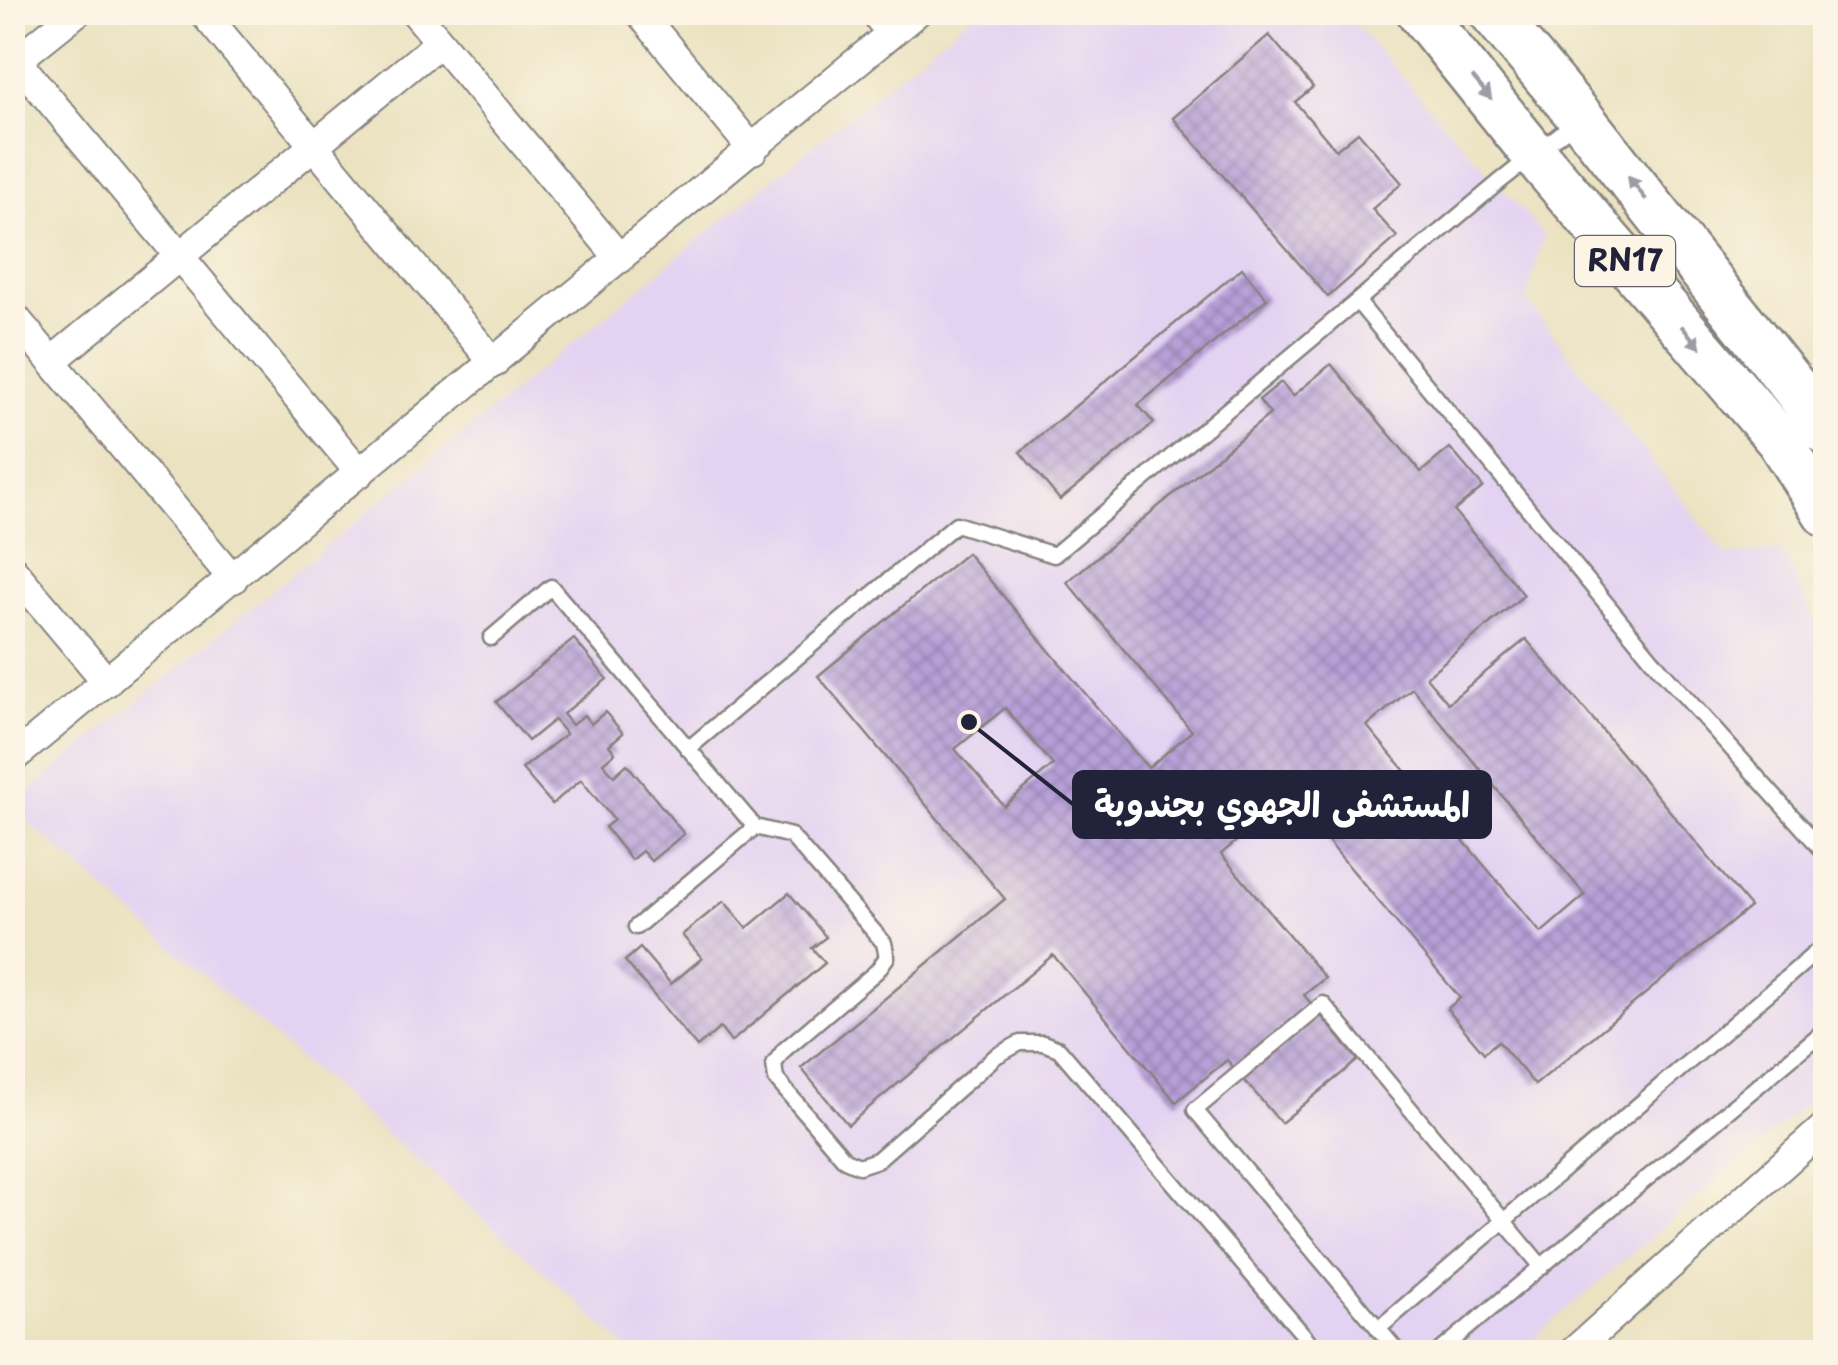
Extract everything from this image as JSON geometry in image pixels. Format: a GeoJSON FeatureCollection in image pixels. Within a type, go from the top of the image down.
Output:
{"type":"FeatureCollection","features":[{"type":"Feature","properties":{"kind":"main road","name":"RN17"},"geometry":{"type":"LineString","coordinates":[[1420,12],[1534,154],[1779,440],[1826,513]]}},
{"type":"Feature","properties":{"kind":"main road","name":"RN17"},"geometry":{"type":"LineString","coordinates":[[1492,12],[1821,413]]}},
{"type":"Feature","properties":{"kind":"street"},"geometry":{"type":"LineString","coordinates":[[76,12],[15,62],[360,473]]}},
{"type":"Feature","properties":{"kind":"street"},"geometry":{"type":"LineString","coordinates":[[202,12],[494,363]]}},
{"type":"Feature","properties":{"kind":"street"},"geometry":{"type":"LineString","coordinates":[[415,12],[620,259]]}},
{"type":"Feature","properties":{"kind":"street"},"geometry":{"type":"LineString","coordinates":[[639,12],[753,150]]}},
{"type":"Feature","properties":{"kind":"street"},"geometry":{"type":"LineString","coordinates":[[12,759],[753,150],[883,23],[917,12]]}},
{"type":"Feature","properties":{"kind":"street"},"geometry":{"type":"LineString","coordinates":[[52,361],[440,42]]}},
{"type":"Feature","properties":{"kind":"street"},"geometry":{"type":"LineString","coordinates":[[12,314],[233,578]]}},
{"type":"Feature","properties":{"kind":"street"},"geometry":{"type":"LineString","coordinates":[[12,569],[107,682]]}},
{"type":"Feature","properties":{"kind":"street"},"geometry":{"type":"LineString","coordinates":[[1573,1352],[1826,1126]]}},
{"type":"Feature","properties":{"kind":"lane"},"geometry":{"type":"LineString","coordinates":[[688,749],[956,524],[1054,555],[1581,118]]}},
{"type":"Feature","properties":{"kind":"lane"},"geometry":{"type":"LineString","coordinates":[[1357,301],[1661,670],[1826,854]]}},
{"type":"Feature","properties":{"kind":"lane"},"geometry":{"type":"LineString","coordinates":[[491,638],[551,587],[755,828],[791,836],[884,943],[886,957],[876,971],[784,1050],[774,1064],[776,1080],[845,1160],[859,1166],[877,1160],[996,1056],[1020,1042],[1043,1042],[1059,1049],[1318,1352]]}},
{"type":"Feature","properties":{"kind":"lane"},"geometry":{"type":"LineString","coordinates":[[636,927],[755,828]]}},
{"type":"Feature","properties":{"kind":"lane"},"geometry":{"type":"LineString","coordinates":[[1378,1329],[1826,940]]}},
{"type":"Feature","properties":{"kind":"lane"},"geometry":{"type":"LineString","coordinates":[[1398,1352],[1195,1110],[1323,1004],[1542,1266]]}},
{"type":"Feature","properties":{"kind":"lane"},"geometry":{"type":"LineString","coordinates":[[1439,1352],[1826,1028]]}},
{"type":"Feature","properties":{"kind":"shaded area"},"geometry":{"type":"Polygon","coordinates":[[[974,13],[1345,13],[1544,235],[1526,300],[1726,556],[1782,550],[1825,640],[1825,1088],[1517,1352],[632,1352],[13,809],[13,804],[974,13]]]}},
{"type":"Feature","properties":{"kind":"building"},"geometry":{"type":"Polygon","coordinates":[[[1269,35],[1313,87],[1295,102],[1336,150],[1358,132],[1402,183],[1372,209],[1397,237],[1328,297],[1173,118],[1269,35]]]}},
{"type":"Feature","properties":{"kind":"building"},"geometry":{"type":"Polygon","coordinates":[[[1242,268],[1267,299],[1138,405],[1154,423],[1060,500],[1020,452],[1242,268]]]}},
{"type":"Feature","properties":{"kind":"building"},"geometry":{"type":"Polygon","coordinates":[[[1331,364],[1421,472],[1450,448],[1483,487],[1454,511],[1524,595],[1426,677],[1448,703],[1526,639],[1750,907],[1535,1085],[1498,1041],[1484,1053],[1447,1009],[1460,998],[1290,796],[1221,854],[1325,978],[1304,995],[1358,1060],[1281,1123],[1227,1060],[1176,1102],[1053,955],[848,1125],[801,1068],[1005,899],[818,676],[967,553],[1148,768],[1192,731],[1067,582],[1270,414],[1259,400],[1281,382],[1293,396],[1331,364]],[[1412,688],[1367,726],[1541,933],[1585,895],[1412,688]],[[1005,708],[955,749],[1004,806],[1053,765],[1005,708]]]}},
{"type":"Feature","properties":{"kind":"building"},"geometry":{"type":"Polygon","coordinates":[[[574,639],[607,679],[563,714],[572,725],[584,715],[591,724],[605,712],[623,733],[609,745],[615,753],[603,763],[614,776],[627,764],[684,834],[651,861],[642,851],[631,860],[605,827],[614,820],[581,780],[552,804],[522,769],[566,734],[554,720],[528,741],[496,702],[574,639]]]}},
{"type":"Feature","properties":{"kind":"building"},"geometry":{"type":"Polygon","coordinates":[[[789,893],[826,937],[812,948],[825,963],[731,1042],[720,1028],[697,1047],[625,961],[640,948],[671,984],[702,958],[682,935],[724,901],[747,928],[789,893]]]}},
{"type":"Feature","properties":{"kind":"place","name":"المستشفى الجهوي بجندوبة"},"geometry":{"type":"Point","coordinates":[969,722]}}]}
